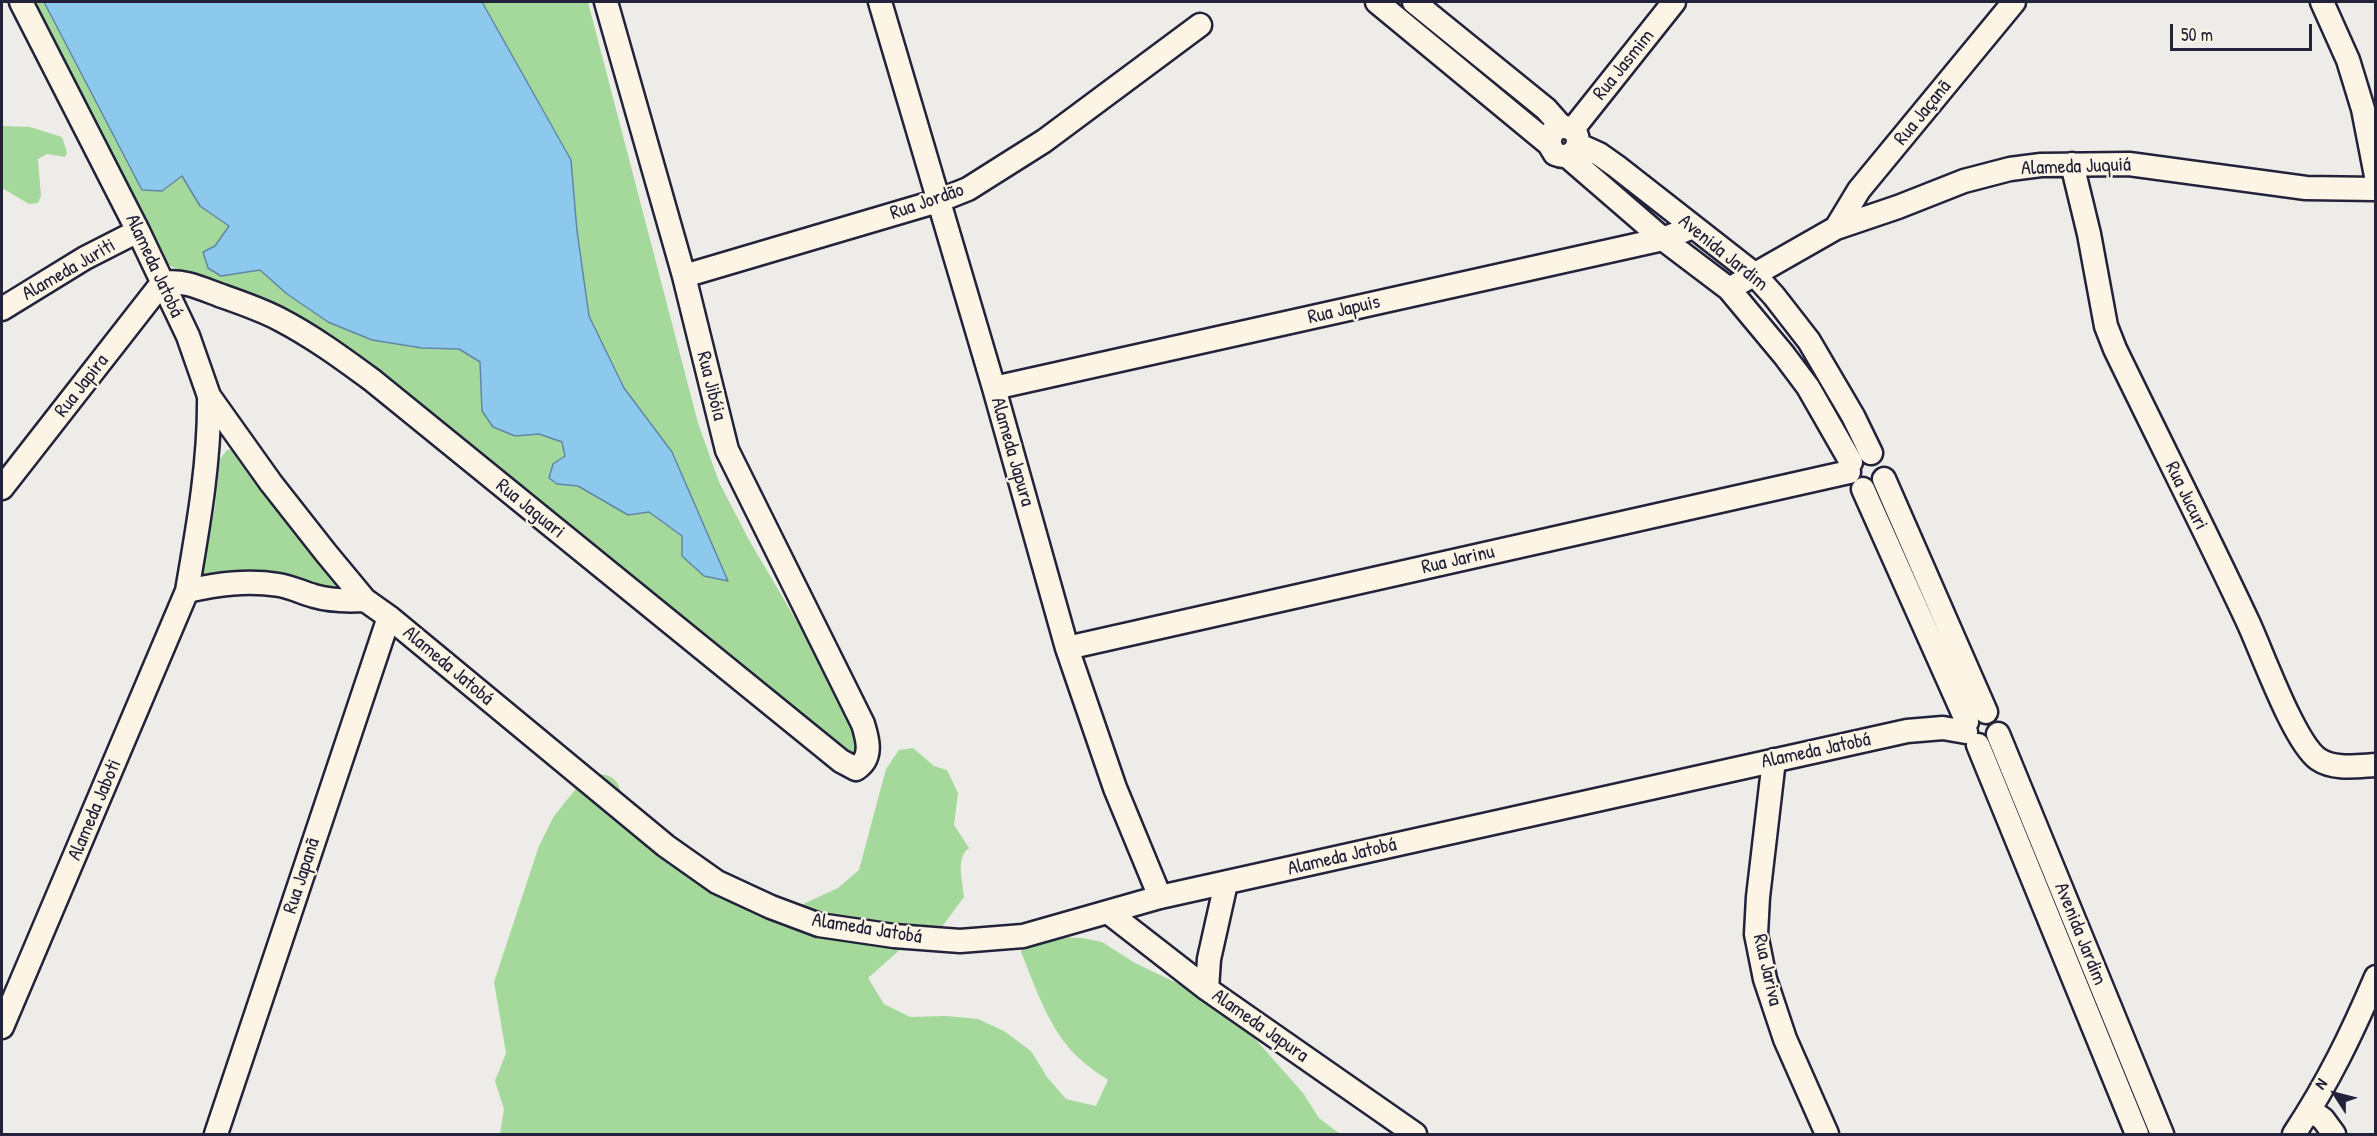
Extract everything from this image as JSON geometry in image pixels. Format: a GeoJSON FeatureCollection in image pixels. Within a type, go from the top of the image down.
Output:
{"type":"FeatureCollection","features":[{"type":"Feature","properties":{"kind":"street","name":"Alameda Jatobá"},"geometry":{"type":"LineString","coordinates":[[21,2],[138,231],[188,336],[209,396],[278,492],[365,600],[389,617],[666,846],[717,882],[771,907],[819,925],[894,936],[960,941],[1023,936],[1160,897],[1907,731],[1943,728],[1979,729]]}},
{"type":"Feature","properties":{"kind":"street","name":"Rua Jibóia"},"geometry":{"type":"LineString","coordinates":[[606,2],[684,276],[727,450],[863,724],[868,751]]}},
{"type":"Feature","properties":{"kind":"street","name":"Alameda Japura"},"geometry":{"type":"LineString","coordinates":[[880,2],[994,388],[1067,648],[1115,788],[1160,897]]}},
{"type":"Feature","properties":{"kind":"street","name":"Avenida Jardim"},"geometry":{"type":"LineString","coordinates":[[1377,2],[1566,140],[1663,239],[1729,289],[1808,387],[1857,462]]}},
{"type":"Feature","properties":{"kind":"street","name":"Avenida Jardim"},"geometry":{"type":"LineString","coordinates":[[1414,2],[1546,109],[1566,140],[1599,154],[1616,166],[1754,274],[1809,341],[1853,416],[1857,462]]}},
{"type":"Feature","properties":{"kind":"street","name":"Rua Jasmim"},"geometry":{"type":"LineString","coordinates":[[1566,140],[1674,2]]}},
{"type":"Feature","properties":{"kind":"street","name":"Rua Jaçanã"},"geometry":{"type":"LineString","coordinates":[[1836,228],[1859,190],[2014,2]]}},
{"type":"Feature","properties":{"kind":"street"},"geometry":{"type":"LineString","coordinates":[[2322,2],[2348,60],[2363,109],[2376,176]]}},
{"type":"Feature","properties":{"kind":"street","name":"Rua Jordão"},"geometry":{"type":"LineString","coordinates":[[684,276],[938,201],[968,189],[1044,141],[1200,25]]}},
{"type":"Feature","properties":{"kind":"street","name":"Rua Jucuri"},"geometry":{"type":"LineString","coordinates":[[2072,164],[2089,234],[2106,326],[2115,349],[2248,622],[2293,725],[2317,759],[2327,764],[2348,767],[2376,765]]}},
{"type":"Feature","properties":{"kind":"street","name":"Alameda Juquiá"},"geometry":{"type":"LineString","coordinates":[[1729,289],[1836,228],[1899,207],[1964,181],[2041,165],[2129,164],[2306,188],[2376,189]]}},
{"type":"Feature","properties":{"kind":"street","name":"Rua Japuis"},"geometry":{"type":"LineString","coordinates":[[994,388],[1663,239],[1693,227]]}},
{"type":"Feature","properties":{"kind":"street","name":"Alameda Juriti"},"geometry":{"type":"LineString","coordinates":[[2,309],[85,258],[138,231]]}},
{"type":"Feature","properties":{"kind":"street","name":"Rua Jaguari"},"geometry":{"type":"LineString","coordinates":[[162,283],[178,281],[204,289],[278,318],[315,340],[372,380],[841,761],[856,769],[862,765],[868,751]]}},
{"type":"Feature","properties":{"kind":"street","name":"Rua Japira"},"geometry":{"type":"LineString","coordinates":[[2,488],[162,283]]}},
{"type":"Feature","properties":{"kind":"street","name":"Alameda Jaboti"},"geometry":{"type":"LineString","coordinates":[[2,1027],[187,591],[200,515],[210,433],[209,396]]}},
{"type":"Feature","properties":{"kind":"street"},"geometry":{"type":"LineString","coordinates":[[1879,456],[1886,471],[1884,479],[1879,486],[1872,489],[1856,486],[1851,480],[1857,462],[1879,456]]}},
{"type":"Feature","properties":{"kind":"street","name":"Rua Jarinu"},"geometry":{"type":"LineString","coordinates":[[1067,648],[1857,462]]}},
{"type":"Feature","properties":{"kind":"street","name":"Avenida Jardim"},"geometry":{"type":"LineString","coordinates":[[1884,479],[2137,1134]]}},
{"type":"Feature","properties":{"kind":"street","name":"Avenida Jardim"},"geometry":{"type":"LineString","coordinates":[[1863,489],[1979,729],[2162,1134]]}},
{"type":"Feature","properties":{"kind":"street"},"geometry":{"type":"LineString","coordinates":[[187,591],[220,583],[246,582],[281,585],[317,597],[341,601],[365,600]]}},
{"type":"Feature","properties":{"kind":"street","name":"Rua Japanã"},"geometry":{"type":"LineString","coordinates":[[216,1134],[389,617]]}},
{"type":"Feature","properties":{"kind":"street","name":"Rua Jariva"},"geometry":{"type":"LineString","coordinates":[[1774,760],[1756,934],[1765,979],[1785,1039],[1827,1134]]}},
{"type":"Feature","properties":{"kind":"street"},"geometry":{"type":"LineString","coordinates":[[1207,989],[1209,958],[1226,884]]}},
{"type":"Feature","properties":{"kind":"street","name":"Alameda Japura"},"geometry":{"type":"LineString","coordinates":[[1108,912],[1207,989],[1415,1134]]}},
{"type":"Feature","properties":{"kind":"street"},"geometry":{"type":"LineString","coordinates":[[2294,1134],[2348,1044],[2376,976]]}},
{"type":"Feature","properties":{"kind":"street"},"geometry":{"type":"LineString","coordinates":[[2310,1110],[2323,1119],[2334,1134]]}},
{"type":"Feature","properties":{"kind":"green space"},"geometry":{"type":"Polygon","coordinates":[[[30,2],[588,2],[698,423],[719,482],[749,540],[863,734],[859,755],[849,759],[352,355],[182,273],[160,259],[30,2]]]}},
{"type":"Feature","properties":{"kind":"green space"},"geometry":{"type":"Polygon","coordinates":[[[2,126],[30,127],[62,137],[67,152],[65,157],[47,154],[38,159],[41,196],[38,203],[29,204],[2,188],[2,126]]]}},
{"type":"Feature","properties":{"kind":"green space"},"geometry":{"type":"Polygon","coordinates":[[[237,449],[337,573],[336,584],[330,590],[205,577],[202,571],[215,507],[220,459],[227,450],[237,449]]]}},
{"type":"Feature","properties":{"kind":"green space"},"geometry":{"type":"Polygon","coordinates":[[[913,748],[934,766],[947,770],[958,793],[954,825],[969,848],[962,857],[961,864],[964,897],[941,928],[911,940],[868,978],[884,1004],[910,1017],[946,1016],[978,1019],[1004,1031],[1031,1051],[1047,1077],[1066,1099],[1096,1106],[1108,1080],[1082,1061],[1061,1038],[1039,996],[1021,952],[1024,945],[1056,937],[1082,938],[1102,942],[1135,963],[1183,986],[1211,989],[1303,1093],[1319,1118],[1340,1134],[500,1134],[504,1109],[495,1081],[506,1053],[494,982],[539,846],[554,816],[587,775],[607,775],[613,779],[621,791],[626,818],[710,873],[799,906],[838,888],[859,870],[886,769],[899,750],[913,748]]]}},
{"type":"Feature","properties":{"kind":"water"},"geometry":{"type":"Polygon","coordinates":[[[44,2],[482,2],[571,160],[577,231],[589,316],[624,388],[672,452],[728,581],[704,576],[682,556],[682,536],[649,512],[628,515],[578,486],[557,484],[549,478],[553,464],[565,456],[562,442],[539,434],[515,436],[493,427],[482,411],[480,362],[459,349],[422,348],[372,340],[328,322],[287,294],[260,270],[221,276],[208,268],[203,252],[215,246],[229,226],[200,206],[182,176],[162,191],[142,190],[44,2]]]}}]}
